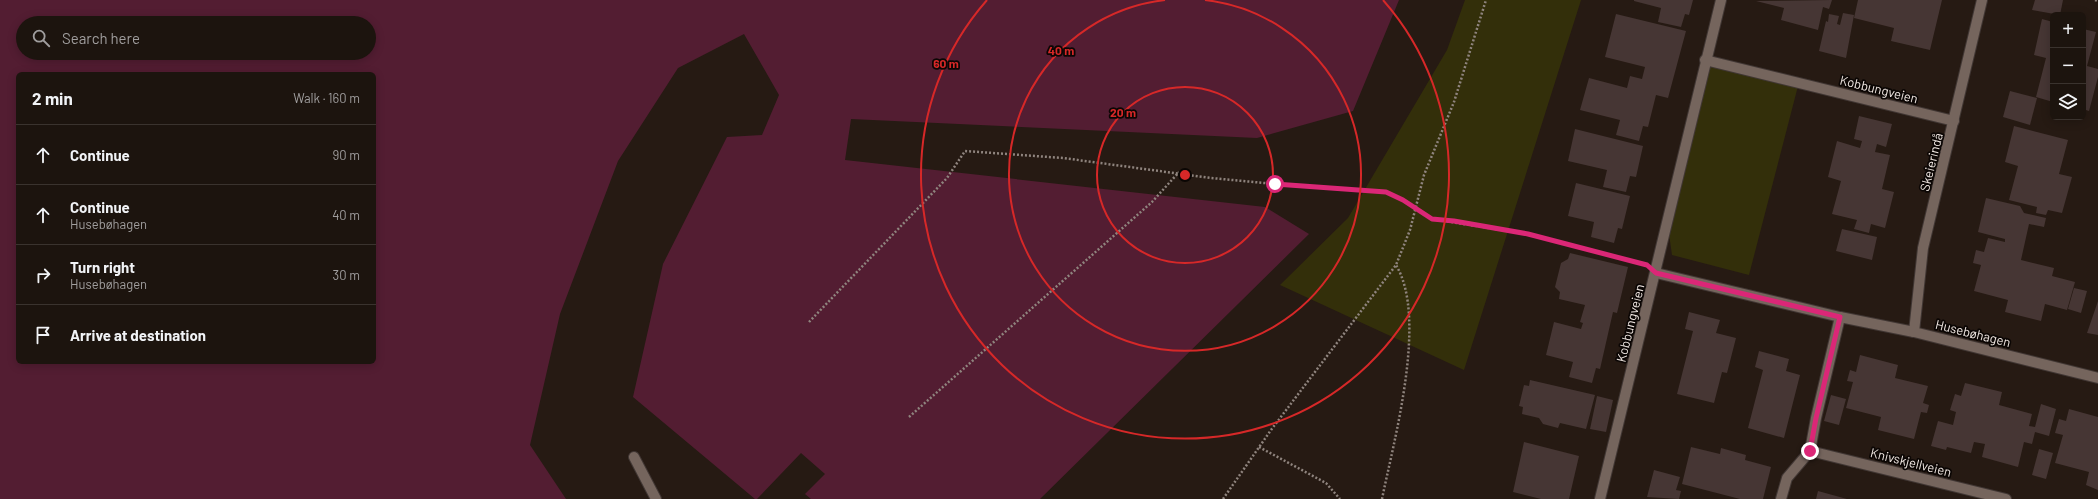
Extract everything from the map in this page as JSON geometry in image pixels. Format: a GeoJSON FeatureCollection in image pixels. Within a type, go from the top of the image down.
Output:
{"type":"FeatureCollection","features":[{"type":"Feature","properties":{"kind":"street","name":"Kobbungveien"},"geometry":{"type":"LineString","coordinates":[[1600,499],[1656,273],[1705,60],[1721,0]]}},
{"type":"Feature","properties":{"kind":"street","name":"Skeierindå"},"geometry":{"type":"LineString","coordinates":[[1914,332],[1923,248],[1982,0]]}},
{"type":"Feature","properties":{"kind":"street","name":"Kobbungveien"},"geometry":{"type":"LineString","coordinates":[[1705,60],[1954,121]]}},
{"type":"Feature","properties":{"kind":"street","name":"Husebøhagen"},"geometry":{"type":"LineString","coordinates":[[1656,273],[1840,317],[1914,332],[2098,378]]}},
{"type":"Feature","properties":{"kind":"street"},"geometry":{"type":"LineString","coordinates":[[1781,499],[1787,478],[1810,451],[1816,418],[1840,317]]}},
{"type":"Feature","properties":{"kind":"street","name":"Knivskjellveien"},"geometry":{"type":"LineString","coordinates":[[1810,451],[2006,499]]}},
{"type":"Feature","properties":{"kind":"street"},"geometry":{"type":"LineString","coordinates":[[634,457],[656,499]]}},
{"type":"Feature","properties":{"kind":"path"},"geometry":{"type":"LineString","coordinates":[[1223,499],[1259,447],[1396,265],[1410,230],[1424,175],[1454,102],[1486,0]]}},
{"type":"Feature","properties":{"kind":"path"},"geometry":{"type":"LineString","coordinates":[[809,322],[947,178],[964,151],[1063,158],[1179,172],[1211,178],[1386,192],[1403,200],[1432,219],[1454,221],[1528,234],[1647,265],[1656,273]]}},
{"type":"Feature","properties":{"kind":"path"},"geometry":{"type":"LineString","coordinates":[[909,417],[1152,202],[1179,172]]}},
{"type":"Feature","properties":{"kind":"path"},"geometry":{"type":"LineString","coordinates":[[1382,499],[1403,397],[1410,332],[1405,283],[1396,265]]}},
{"type":"Feature","properties":{"kind":"path"},"geometry":{"type":"LineString","coordinates":[[1259,447],[1326,483],[1340,499]]}},
{"type":"Feature","properties":{"kind":"shaded area"},"geometry":{"type":"Polygon","coordinates":[[[0,0],[1399,0],[1353,111],[1257,138],[851,119],[845,160],[1265,207],[1309,234],[1040,499],[811,499],[805,494],[825,474],[801,453],[757,499],[755,499],[633,397],[663,264],[727,137],[762,135],[779,95],[744,34],[678,68],[618,161],[560,314],[530,445],[566,499],[0,499],[0,0]]]}},
{"type":"Feature","properties":{"kind":"shaded area"},"geometry":{"type":"Polygon","coordinates":[[[1465,0],[1581,0],[1464,370],[1280,285],[1348,218],[1447,50],[1465,0]]]}},
{"type":"Feature","properties":{"kind":"shaded area"},"geometry":{"type":"Polygon","coordinates":[[[1708,62],[1798,86],[1749,275],[1672,255],[1668,227],[1708,62]]]}},
{"type":"Feature","properties":{"kind":"building"},"geometry":{"type":"Polygon","coordinates":[[[1634,0],[1693,0],[1689,15],[1685,14],[1681,27],[1658,22],[1661,8],[1634,0]]]}},
{"type":"Feature","properties":{"kind":"building"},"geometry":{"type":"Polygon","coordinates":[[[1832,0],[1829,9],[1823,7],[1818,30],[1781,20],[1784,8],[1756,1],[1832,0]]]}},
{"type":"Feature","properties":{"kind":"building"},"geometry":{"type":"Polygon","coordinates":[[[1858,0],[1942,0],[1930,50],[1891,41],[1894,28],[1854,18],[1858,0]]]}},
{"type":"Feature","properties":{"kind":"building"},"geometry":{"type":"Polygon","coordinates":[[[2035,0],[2063,0],[2061,12],[2050,12],[2050,13],[2032,10],[2035,0]]]}},
{"type":"Feature","properties":{"kind":"building"},"geometry":{"type":"Polygon","coordinates":[[[1843,13],[1854,15],[1846,58],[1819,51],[1829,14],[1839,16],[1837,24],[1840,25],[1843,13]]]}},
{"type":"Feature","properties":{"kind":"building"},"geometry":{"type":"Polygon","coordinates":[[[1616,14],[1686,31],[1668,98],[1656,95],[1648,127],[1643,126],[1639,141],[1616,135],[1620,120],[1580,110],[1589,78],[1627,88],[1630,76],[1642,79],[1645,67],[1605,57],[1616,14]]]}},
{"type":"Feature","properties":{"kind":"building"},"geometry":{"type":"Polygon","coordinates":[[[2042,19],[2050,21],[2050,101],[2036,97],[2046,58],[2034,55],[2042,19]]]}},
{"type":"Feature","properties":{"kind":"building"},"geometry":{"type":"Polygon","coordinates":[[[2086,30],[2096,32],[2087,66],[2098,69],[2098,77],[2089,111],[2086,110],[2086,30]]]}},
{"type":"Feature","properties":{"kind":"building"},"geometry":{"type":"Polygon","coordinates":[[[2010,91],[2037,98],[2030,125],[2003,117],[2010,91]]]}},
{"type":"Feature","properties":{"kind":"building"},"geometry":{"type":"Polygon","coordinates":[[[1859,116],[1892,124],[1886,147],[1877,144],[1875,152],[1890,155],[1882,189],[1894,192],[1885,228],[1871,224],[1869,233],[1854,229],[1857,220],[1832,214],[1841,181],[1828,177],[1837,141],[1860,148],[1862,141],[1854,139],[1859,116]]]}},
{"type":"Feature","properties":{"kind":"building"},"geometry":{"type":"Polygon","coordinates":[[[2014,126],[2068,140],[2059,174],[2072,177],[2062,213],[2048,210],[2046,215],[2036,213],[2037,207],[2009,200],[2018,166],[2005,162],[2014,126]]]}},
{"type":"Feature","properties":{"kind":"building"},"geometry":{"type":"Polygon","coordinates":[[[1575,129],[1643,146],[1636,177],[1630,176],[1626,192],[1603,187],[1607,170],[1568,161],[1575,129]]]}},
{"type":"Feature","properties":{"kind":"building"},"geometry":{"type":"Polygon","coordinates":[[[1576,183],[1630,196],[1622,229],[1618,228],[1614,243],[1591,237],[1594,222],[1568,216],[1576,183]]]}},
{"type":"Feature","properties":{"kind":"building"},"geometry":{"type":"Polygon","coordinates":[[[1986,198],[2020,206],[2024,213],[2046,218],[2044,227],[2029,224],[2021,260],[2054,268],[2052,276],[2075,282],[2067,310],[2045,304],[2041,321],[2005,312],[2008,300],[1974,291],[1981,265],[1973,263],[1976,250],[1984,252],[1988,238],[2005,242],[2005,239],[1978,232],[1986,198]]]}},
{"type":"Feature","properties":{"kind":"building"},"geometry":{"type":"Polygon","coordinates":[[[1842,229],[1877,237],[1872,260],[1836,251],[1842,229]]]}},
{"type":"Feature","properties":{"kind":"building"},"geometry":{"type":"Polygon","coordinates":[[[1570,253],[1628,267],[1617,313],[1613,312],[1600,369],[1596,368],[1592,383],[1569,377],[1573,362],[1546,355],[1554,322],[1581,329],[1583,323],[1580,322],[1585,305],[1559,299],[1560,292],[1555,287],[1561,263],[1568,259],[1570,253]]]}},
{"type":"Feature","properties":{"kind":"building"},"geometry":{"type":"Polygon","coordinates":[[[2074,288],[2087,291],[2081,313],[2068,309],[2074,288]]]}},
{"type":"Feature","properties":{"kind":"building"},"geometry":{"type":"Polygon","coordinates":[[[2098,301],[2098,335],[2087,333],[2098,301]]]}},
{"type":"Feature","properties":{"kind":"building"},"geometry":{"type":"Polygon","coordinates":[[[1689,312],[1720,320],[1716,333],[1736,338],[1727,373],[1722,372],[1714,403],[1677,394],[1693,331],[1685,329],[1689,312]]]}},
{"type":"Feature","properties":{"kind":"building"},"geometry":{"type":"Polygon","coordinates":[[[1759,351],[1789,359],[1786,371],[1800,375],[1784,438],[1748,428],[1763,370],[1755,367],[1759,351]]]}},
{"type":"Feature","properties":{"kind":"building"},"geometry":{"type":"Polygon","coordinates":[[[1860,355],[1898,365],[1895,378],[1928,386],[1923,403],[1929,405],[1927,413],[1921,412],[1914,439],[1878,430],[1881,417],[1846,408],[1853,382],[1847,381],[1850,370],[1856,372],[1860,355]]]}},
{"type":"Feature","properties":{"kind":"building"},"geometry":{"type":"Polygon","coordinates":[[[1530,380],[1595,395],[1586,429],[1560,423],[1558,428],[1543,424],[1539,418],[1522,414],[1523,407],[1519,406],[1524,385],[1529,386],[1530,380]]]}},
{"type":"Feature","properties":{"kind":"building"},"geometry":{"type":"Polygon","coordinates":[[[1965,383],[2002,392],[1999,405],[2032,414],[2029,426],[2035,427],[2041,404],[2056,409],[2049,436],[2035,432],[2032,444],[2024,442],[2018,467],[1982,457],[1985,444],[1974,442],[1971,453],[1947,447],[1946,450],[1931,446],[1938,421],[1953,425],[1956,412],[1950,410],[1955,394],[1961,396],[1965,383]]]}},
{"type":"Feature","properties":{"kind":"building"},"geometry":{"type":"Polygon","coordinates":[[[1831,395],[1846,399],[1839,425],[1824,421],[1831,395]]]}},
{"type":"Feature","properties":{"kind":"building"},"geometry":{"type":"Polygon","coordinates":[[[1597,396],[1613,400],[1606,432],[1590,429],[1597,396]]]}},
{"type":"Feature","properties":{"kind":"building"},"geometry":{"type":"Polygon","coordinates":[[[2069,409],[2098,417],[2098,490],[2086,485],[2089,472],[2055,463],[2063,435],[2055,433],[2059,419],[2066,421],[2069,409]]]}},
{"type":"Feature","properties":{"kind":"building"},"geometry":{"type":"Polygon","coordinates":[[[1524,442],[1579,456],[1569,499],[1541,499],[1513,492],[1524,442]]]}},
{"type":"Feature","properties":{"kind":"building"},"geometry":{"type":"Polygon","coordinates":[[[1691,447],[1720,454],[1721,448],[1746,455],[1745,460],[1771,467],[1763,499],[1740,499],[1682,484],[1691,447]]]}},
{"type":"Feature","properties":{"kind":"building"},"geometry":{"type":"Polygon","coordinates":[[[2039,449],[2053,453],[2046,479],[2032,475],[2039,449]]]}},
{"type":"Feature","properties":{"kind":"building"},"geometry":{"type":"Polygon","coordinates":[[[1654,470],[1680,477],[1676,490],[1681,491],[1679,499],[1647,497],[1654,470]]]}},
{"type":"Feature","properties":{"kind":"building"},"geometry":{"type":"Polygon","coordinates":[[[1818,491],[1847,499],[1816,499],[1818,491]]]}},
{"type":"Feature","properties":{"kind":"route"},"geometry":{"type":"LineString","coordinates":[[1275,184],[1386,192],[1403,200],[1432,219],[1454,221],[1528,234],[1647,265],[1656,273],[1840,317],[1816,418],[1810,451]]}}]}
